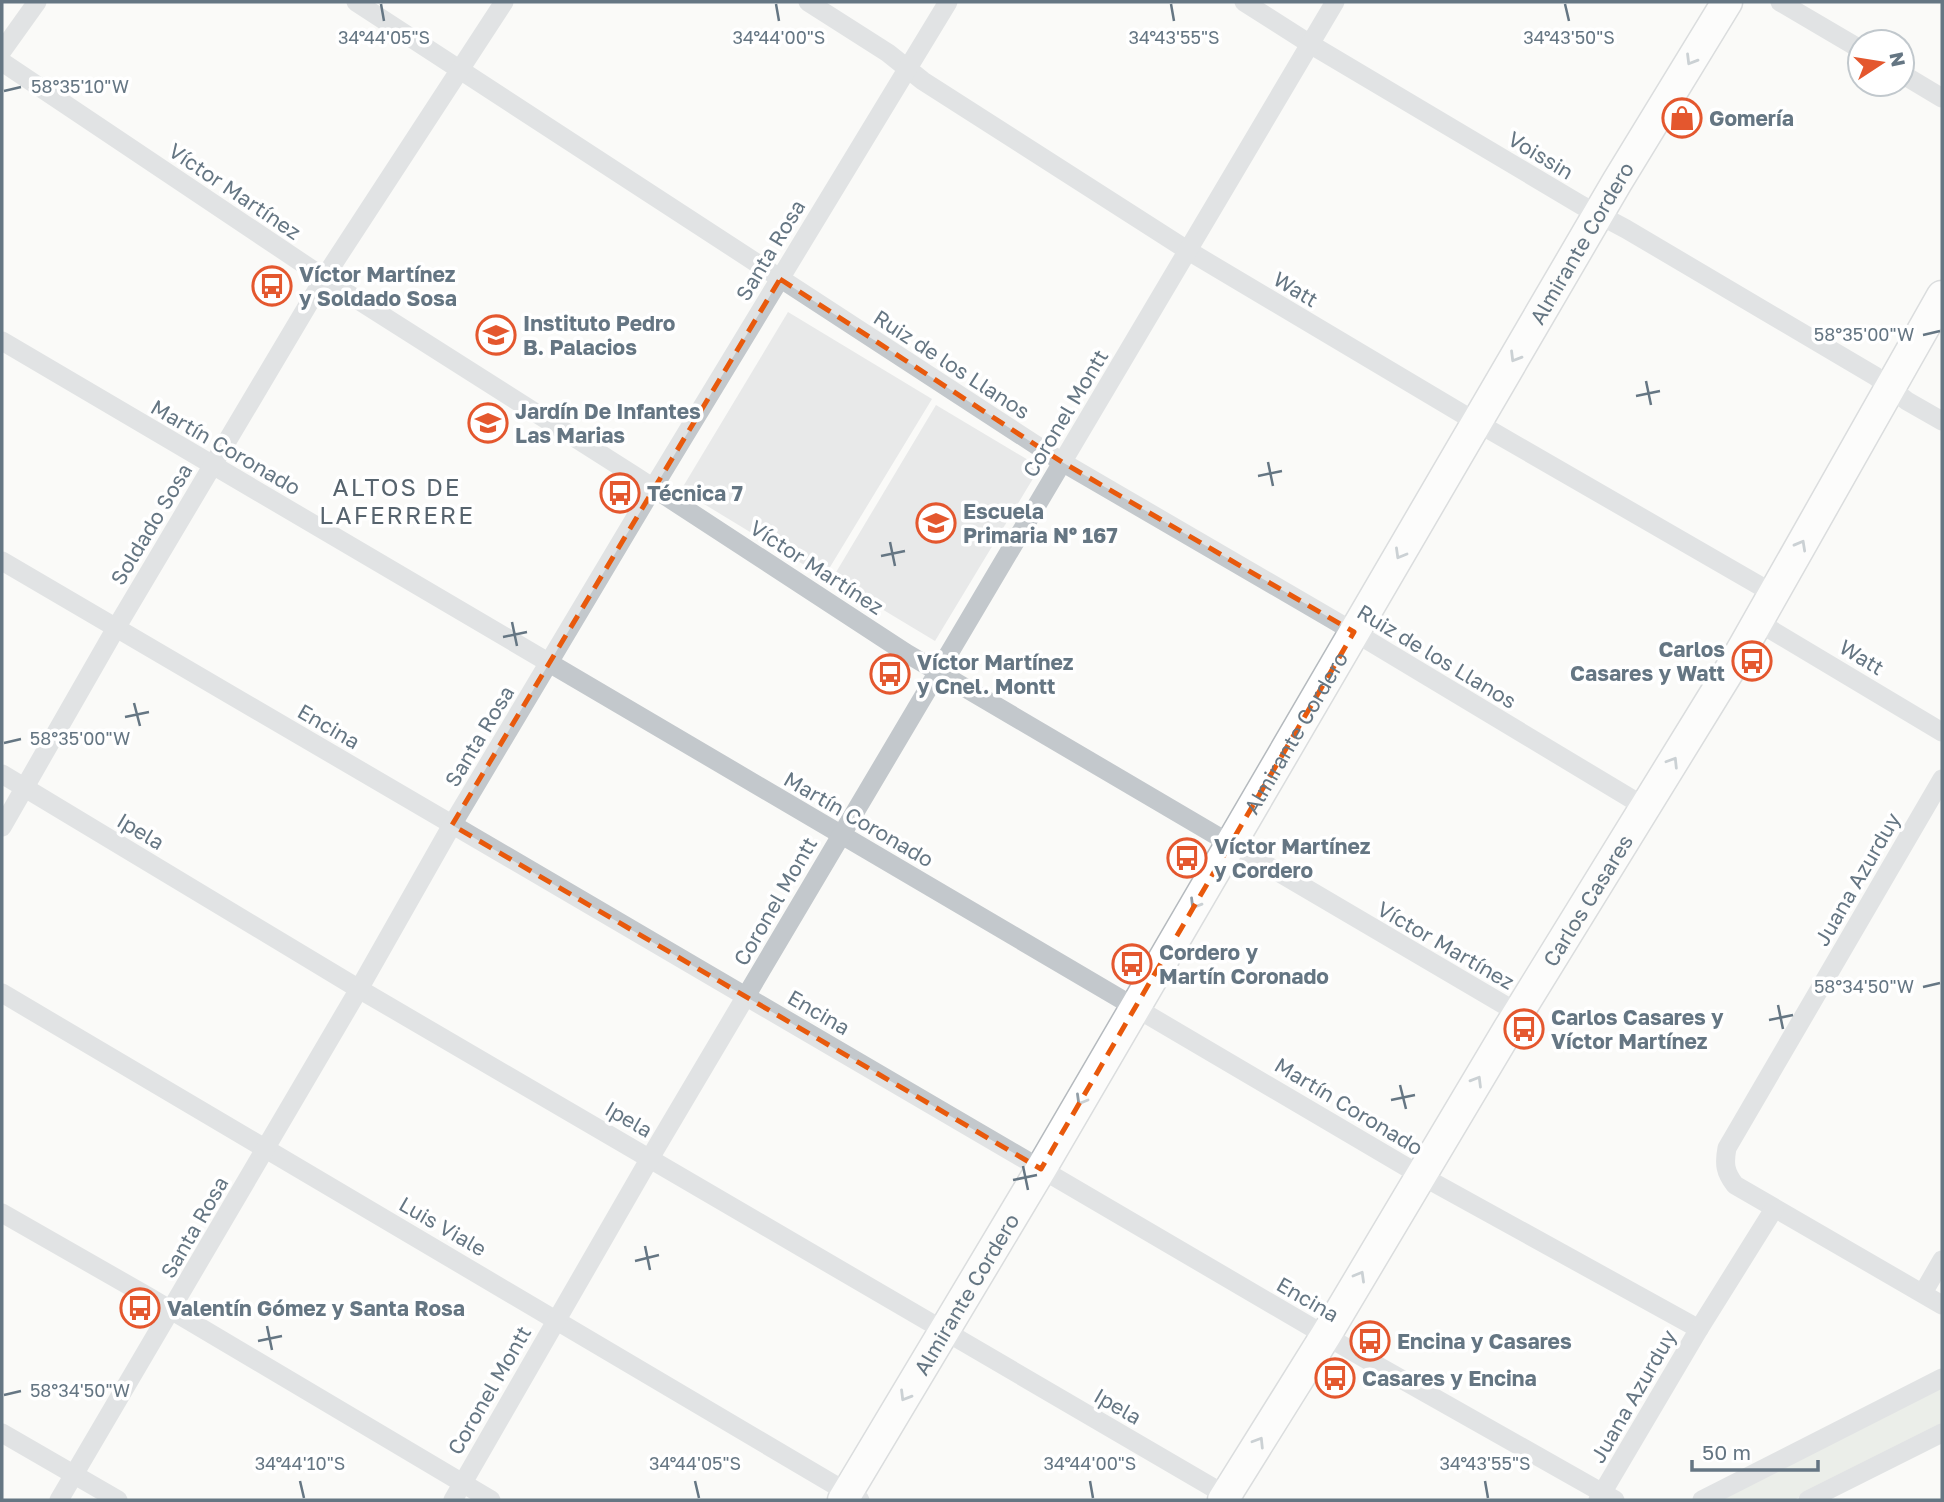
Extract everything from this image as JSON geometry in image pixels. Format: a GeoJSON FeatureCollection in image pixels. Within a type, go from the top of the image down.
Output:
{"type":"FeatureCollection","features":[{"type":"Feature","properties":{"kind":"main road","name":"Almirante Cordero"},"geometry":{"type":"LineString","coordinates":[[851,1498],[944,1331],[1476,422],[1727,2]]}},
{"type":"Feature","properties":{"kind":"main road","name":"Carlos Casares"},"geometry":{"type":"LineString","coordinates":[[1228,1499],[1420,1175],[1758,622],[1942,296]]}},
{"type":"Feature","properties":{"kind":"street"},"geometry":{"type":"LineString","coordinates":[[2,51],[37,2]]}},
{"type":"Feature","properties":{"kind":"street","name":"Ruiz de los Llanos"},"geometry":{"type":"LineString","coordinates":[[356,2],[1062,462],[1354,632],[1645,807]]}},
{"type":"Feature","properties":{"kind":"street","name":"Soldado Sosa"},"geometry":{"type":"LineString","coordinates":[[2,827],[116,628],[324,278],[504,2]]}},
{"type":"Feature","properties":{"kind":"street","name":"Watt"},"geometry":{"type":"LineString","coordinates":[[808,2],[907,67],[923,81],[1187,250],[1476,422],[1774,594]]}},
{"type":"Feature","properties":{"kind":"street","name":"Santa Rosa"},"geometry":{"type":"LineString","coordinates":[[59,1500],[359,989],[452,825],[948,2]]}},
{"type":"Feature","properties":{"kind":"street","name":"Voissin"},"geometry":{"type":"LineString","coordinates":[[1244,2],[1310,44],[1863,369],[1907,401],[1942,421]]}},
{"type":"Feature","properties":{"kind":"street","name":"Coronel Montt"},"geometry":{"type":"LineString","coordinates":[[457,1492],[840,835],[1335,2]]}},
{"type":"Feature","properties":{"kind":"street"},"geometry":{"type":"LineString","coordinates":[[1780,2],[1846,41]]}},
{"type":"Feature","properties":{"kind":"street","name":"Víctor Martínez"},"geometry":{"type":"LineString","coordinates":[[2,62],[324,278],[937,672],[1518,1013]]}},
{"type":"Feature","properties":{"kind":"street"},"geometry":{"type":"LineString","coordinates":[[1916,82],[1942,98]]}},
{"type":"Feature","properties":{"kind":"street","name":"Martín Coronado"},"geometry":{"type":"LineString","coordinates":[[2,341],[1420,1175],[1699,1329]]}},
{"type":"Feature","properties":{"kind":"street","name":"Encina"},"geometry":{"type":"LineString","coordinates":[[2,561],[1605,1498]]}},
{"type":"Feature","properties":{"kind":"street","name":"Watt"},"geometry":{"type":"LineString","coordinates":[[1758,622],[1942,732]]}},
{"type":"Feature","properties":{"kind":"street","name":"Ipela"},"geometry":{"type":"LineString","coordinates":[[2,774],[359,989],[1228,1499]]}},
{"type":"Feature","properties":{"kind":"street","name":"Juana Azurduy"},"geometry":{"type":"LineString","coordinates":[[1605,1498],[1699,1329],[1774,1209],[1735,1185],[1724,1164],[1727,1148],[1942,779]]}},
{"type":"Feature","properties":{"kind":"street","name":"Luis Viale"},"geometry":{"type":"LineString","coordinates":[[2,993],[556,1319],[851,1498]]}},
{"type":"Feature","properties":{"kind":"street"},"geometry":{"type":"LineString","coordinates":[[1774,1209],[1942,1305]]}},
{"type":"Feature","properties":{"kind":"street"},"geometry":{"type":"LineString","coordinates":[[2,1213],[171,1311],[457,1492],[491,1500]]}},
{"type":"Feature","properties":{"kind":"street"},"geometry":{"type":"LineString","coordinates":[[1923,1293],[1942,1260]]}},
{"type":"Feature","properties":{"kind":"street"},"geometry":{"type":"LineString","coordinates":[[1702,1500],[1942,1378]]}},
{"type":"Feature","properties":{"kind":"street"},"geometry":{"type":"LineString","coordinates":[[2,1433],[118,1500]]}},
{"type":"Feature","properties":{"kind":"street"},"geometry":{"type":"LineString","coordinates":[[1808,1500],[1942,1433]]}},
{"type":"Feature","properties":{"kind":"highlighted area"},"geometry":{"type":"Polygon","coordinates":[[[780,279],[1062,462],[1354,632],[1041,1169],[452,825],[780,279]]]}},
{"type":"Feature","properties":{"kind":"shaded area"},"geometry":{"type":"Polygon","coordinates":[[[788,312],[932,399],[824,577],[681,490],[788,312]]]}},
{"type":"Feature","properties":{"kind":"shaded area","name":"Escuela Primaria Nº 167"},"geometry":{"type":"Polygon","coordinates":[[[936,405],[1040,467],[935,641],[832,579],[936,405]]]}},
{"type":"Feature","properties":{"kind":"shaded area"},"geometry":{"type":"Polygon","coordinates":[[[1942,1380],[1942,1424],[1794,1500],[1719,1500],[1942,1380]]]}},
{"type":"Feature","properties":{"kind":"place","name":"Gomería"},"geometry":{"type":"Point","coordinates":[1682,118]}},
{"type":"Feature","properties":{"kind":"place","name":"Víctor Martínez y Soldado Sosa"},"geometry":{"type":"Point","coordinates":[272,286]}},
{"type":"Feature","properties":{"kind":"place","name":"Instituto Pedro B. Palacios"},"geometry":{"type":"Point","coordinates":[496,335]}},
{"type":"Feature","properties":{"kind":"place","name":"Jardín De Infantes Las Marias"},"geometry":{"type":"Point","coordinates":[488,423]}},
{"type":"Feature","properties":{"kind":"place","name":"Técnica 7"},"geometry":{"type":"Point","coordinates":[620,493]}},
{"type":"Feature","properties":{"kind":"place","name":"Escuela Primaria Nº 167"},"geometry":{"type":"Point","coordinates":[936,523]}},
{"type":"Feature","properties":{"kind":"place","name":"Carlos Casares y Watt"},"geometry":{"type":"Point","coordinates":[1752,661]}},
{"type":"Feature","properties":{"kind":"place","name":"Víctor Martínez y Cnel. Montt"},"geometry":{"type":"Point","coordinates":[890,674]}},
{"type":"Feature","properties":{"kind":"place","name":"Víctor Martínez y Cordero"},"geometry":{"type":"Point","coordinates":[1187,858]}},
{"type":"Feature","properties":{"kind":"place","name":"Cordero y Martín Coronado"},"geometry":{"type":"Point","coordinates":[1132,964]}},
{"type":"Feature","properties":{"kind":"place","name":"Carlos Casares y Víctor Martínez"},"geometry":{"type":"Point","coordinates":[1524,1029]}},
{"type":"Feature","properties":{"kind":"place","name":"Valentín Gómez y Santa Rosa"},"geometry":{"type":"Point","coordinates":[140,1308]}},
{"type":"Feature","properties":{"kind":"place","name":"Encina y Casares"},"geometry":{"type":"Point","coordinates":[1370,1341]}},
{"type":"Feature","properties":{"kind":"place","name":"Casares y Encina"},"geometry":{"type":"Point","coordinates":[1335,1378]}},
{"type":"Feature","properties":{"kind":"district","name":"ALTOS DE LAFERRERE"},"geometry":{"type":"Point","coordinates":[397,500]}}]}
